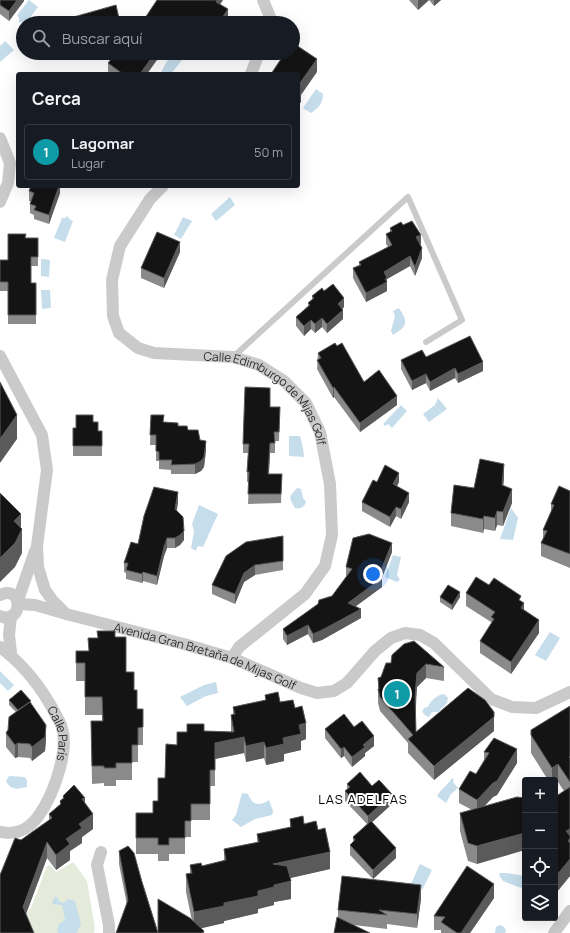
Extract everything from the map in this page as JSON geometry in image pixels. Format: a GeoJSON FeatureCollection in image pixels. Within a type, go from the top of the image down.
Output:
{"type":"FeatureCollection","features":[{"type":"Feature","properties":{"kind":"street"},"geometry":{"type":"LineString","coordinates":[[263,0],[270,16]]}},
{"type":"Feature","properties":{"kind":"street"},"geometry":{"type":"LineString","coordinates":[[252,72],[256,60]]}},
{"type":"Feature","properties":{"kind":"street"},"geometry":{"type":"LineString","coordinates":[[0,138],[10,163],[8,183],[0,202]]}},
{"type":"Feature","properties":{"kind":"street","name":"Calle Edimburgo de Mijas Golf"},"geometry":{"type":"LineString","coordinates":[[161,188],[150,199],[120,246],[112,280],[113,316],[119,333],[138,348],[154,353],[233,357],[259,364],[284,381],[306,403],[320,432],[330,484],[332,535],[325,566],[305,594],[239,647],[232,658]]}},
{"type":"Feature","properties":{"kind":"street"},"geometry":{"type":"LineString","coordinates":[[0,356],[42,435],[47,470],[37,546],[38,567],[45,590],[53,601],[66,614]]}},
{"type":"Feature","properties":{"kind":"street"},"geometry":{"type":"LineString","coordinates":[[13,656],[5,616],[17,611],[18,602],[37,546]]}},
{"type":"Feature","properties":{"kind":"street","name":"Avenida Gran Bretaña de Mijas Golf"},"geometry":{"type":"LineString","coordinates":[[0,595],[9,593],[13,595],[18,602],[184,644],[232,658],[301,688],[317,693],[334,691],[347,683],[375,651],[391,638],[405,633],[420,635],[434,643],[491,699],[512,707],[536,708],[570,692]]}},
{"type":"Feature","properties":{"kind":"street"},"geometry":{"type":"LineString","coordinates":[[0,638],[13,656]]}},
{"type":"Feature","properties":{"kind":"street","name":"Calle París"},"geometry":{"type":"LineString","coordinates":[[0,647],[13,656],[40,687],[62,728],[63,755],[53,787],[42,810],[29,826],[15,833],[0,834]]}},
{"type":"Feature","properties":{"kind":"street"},"geometry":{"type":"LineString","coordinates":[[101,852],[97,865],[110,925],[109,933]]}},
{"type":"Feature","properties":{"kind":"street"},"geometry":{"type":"LineString","coordinates":[[554,933],[570,911]]}},
{"type":"Feature","properties":{"kind":"lane"},"geometry":{"type":"LineString","coordinates":[[233,357],[408,197],[462,320],[426,342]]}},
{"type":"Feature","properties":{"kind":"green space"},"geometry":{"type":"Polygon","coordinates":[[[73,862],[87,881],[95,928],[94,933],[30,933],[24,917],[31,908],[47,866],[50,865],[56,872],[73,862]]]}},
{"type":"Feature","properties":{"kind":"water"},"geometry":{"type":"Polygon","coordinates":[[[29,0],[38,7],[31,16],[17,15],[29,0]]]}},
{"type":"Feature","properties":{"kind":"water"},"geometry":{"type":"Polygon","coordinates":[[[5,41],[14,50],[0,62],[0,46],[5,41]]]}},
{"type":"Feature","properties":{"kind":"water"},"geometry":{"type":"Polygon","coordinates":[[[168,60],[182,60],[173,72],[161,72],[168,60]]]}},
{"type":"Feature","properties":{"kind":"water"},"geometry":{"type":"Polygon","coordinates":[[[316,89],[323,94],[323,97],[320,105],[311,113],[303,108],[316,89]]]}},
{"type":"Feature","properties":{"kind":"water"},"geometry":{"type":"Polygon","coordinates":[[[230,197],[235,205],[216,221],[211,214],[230,197]]]}},
{"type":"Feature","properties":{"kind":"water"},"geometry":{"type":"Polygon","coordinates":[[[68,216],[69,219],[73,221],[65,242],[54,238],[62,218],[68,216]]]}},
{"type":"Feature","properties":{"kind":"water"},"geometry":{"type":"Polygon","coordinates":[[[183,217],[192,221],[181,239],[174,235],[183,217]]]}},
{"type":"Feature","properties":{"kind":"water"},"geometry":{"type":"Polygon","coordinates":[[[41,259],[50,260],[49,277],[41,276],[41,259]]]}},
{"type":"Feature","properties":{"kind":"water"},"geometry":{"type":"Polygon","coordinates":[[[41,290],[50,290],[51,308],[42,309],[41,290]]]}},
{"type":"Feature","properties":{"kind":"water"},"geometry":{"type":"Polygon","coordinates":[[[399,308],[404,317],[405,323],[402,329],[393,335],[391,331],[395,316],[393,311],[399,308]]]}},
{"type":"Feature","properties":{"kind":"water"},"geometry":{"type":"Polygon","coordinates":[[[438,398],[447,409],[429,422],[423,414],[435,405],[438,398]]]}},
{"type":"Feature","properties":{"kind":"water"},"geometry":{"type":"Polygon","coordinates":[[[401,405],[407,411],[392,428],[388,424],[385,426],[383,424],[401,405]]]}},
{"type":"Feature","properties":{"kind":"water"},"geometry":{"type":"Polygon","coordinates":[[[289,436],[300,436],[304,457],[289,456],[289,436]]]}},
{"type":"Feature","properties":{"kind":"water"},"geometry":{"type":"Polygon","coordinates":[[[297,488],[301,489],[303,498],[306,502],[302,508],[295,508],[290,499],[291,495],[297,488]]]}},
{"type":"Feature","properties":{"kind":"water"},"geometry":{"type":"Polygon","coordinates":[[[199,505],[218,514],[203,547],[197,547],[196,551],[191,548],[194,531],[192,524],[199,505]]]}},
{"type":"Feature","properties":{"kind":"water"},"geometry":{"type":"Polygon","coordinates":[[[511,508],[518,518],[513,540],[500,539],[511,508]]]}},
{"type":"Feature","properties":{"kind":"water"},"geometry":{"type":"Polygon","coordinates":[[[393,555],[401,557],[397,575],[400,580],[397,582],[385,577],[393,555]]]}},
{"type":"Feature","properties":{"kind":"water"},"geometry":{"type":"Polygon","coordinates":[[[550,632],[560,638],[546,661],[535,655],[550,632]]]}},
{"type":"Feature","properties":{"kind":"water"},"geometry":{"type":"Polygon","coordinates":[[[0,671],[14,685],[8,691],[0,683],[0,671]]]}},
{"type":"Feature","properties":{"kind":"water"},"geometry":{"type":"Polygon","coordinates":[[[216,682],[218,693],[206,696],[187,706],[180,697],[204,685],[216,682]]]}},
{"type":"Feature","properties":{"kind":"water"},"geometry":{"type":"Polygon","coordinates":[[[444,694],[448,698],[447,703],[438,712],[432,712],[429,717],[422,712],[424,708],[428,707],[434,698],[444,694]]]}},
{"type":"Feature","properties":{"kind":"water"},"geometry":{"type":"Polygon","coordinates":[[[9,776],[25,777],[27,787],[18,789],[12,788],[6,781],[9,776]]]}},
{"type":"Feature","properties":{"kind":"water"},"geometry":{"type":"Polygon","coordinates":[[[452,778],[454,780],[453,782],[458,788],[451,794],[446,803],[437,796],[452,778]]]}},
{"type":"Feature","properties":{"kind":"water"},"geometry":{"type":"Polygon","coordinates":[[[242,793],[248,794],[252,801],[256,804],[262,804],[269,800],[273,811],[272,815],[255,819],[241,827],[232,820],[236,815],[242,793]]]}},
{"type":"Feature","properties":{"kind":"water"},"geometry":{"type":"Polygon","coordinates":[[[420,864],[432,870],[422,890],[411,884],[420,864]]]}},
{"type":"Feature","properties":{"kind":"water"},"geometry":{"type":"Polygon","coordinates":[[[500,873],[506,873],[522,876],[522,888],[503,881],[499,875],[500,873]]]}},
{"type":"Feature","properties":{"kind":"water"},"geometry":{"type":"Polygon","coordinates":[[[56,896],[60,902],[64,903],[68,899],[75,901],[81,924],[76,933],[58,933],[57,930],[59,924],[65,920],[62,905],[52,904],[56,896]]]}},
{"type":"Feature","properties":{"kind":"water"},"geometry":{"type":"Polygon","coordinates":[[[500,925],[506,930],[505,933],[495,933],[496,927],[500,925]]]}},
{"type":"Feature","properties":{"kind":"building"},"geometry":{"type":"Polygon","coordinates":[[[0,0],[17,0],[9,11],[0,5],[0,0]]]}},
{"type":"Feature","properties":{"kind":"building"},"geometry":{"type":"Polygon","coordinates":[[[157,0],[217,0],[216,2],[228,9],[224,16],[146,16],[157,0]]]}},
{"type":"Feature","properties":{"kind":"building"},"geometry":{"type":"Polygon","coordinates":[[[116,5],[118,16],[77,16],[116,5]]]}},
{"type":"Feature","properties":{"kind":"building"},"geometry":{"type":"Polygon","coordinates":[[[300,48],[317,59],[300,83],[300,72],[272,72],[280,60],[300,60],[300,48]]]}},
{"type":"Feature","properties":{"kind":"building"},"geometry":{"type":"Polygon","coordinates":[[[110,60],[150,60],[141,72],[120,72],[108,63],[110,60]]]}},
{"type":"Feature","properties":{"kind":"building"},"geometry":{"type":"Polygon","coordinates":[[[30,188],[58,188],[49,215],[34,210],[36,206],[30,204],[34,193],[29,191],[30,188]]]}},
{"type":"Feature","properties":{"kind":"building"},"geometry":{"type":"Polygon","coordinates":[[[412,221],[421,235],[416,237],[422,248],[415,267],[410,256],[384,272],[387,282],[366,293],[353,268],[361,265],[359,262],[392,245],[386,234],[392,231],[390,228],[401,222],[403,225],[412,221]]]}},
{"type":"Feature","properties":{"kind":"building"},"geometry":{"type":"Polygon","coordinates":[[[157,232],[180,242],[164,278],[141,268],[157,232]]]}},
{"type":"Feature","properties":{"kind":"building"},"geometry":{"type":"Polygon","coordinates":[[[8,234],[26,234],[25,238],[38,238],[38,257],[31,257],[31,283],[36,283],[36,315],[8,315],[8,282],[0,282],[0,260],[8,260],[8,234]]]}},
{"type":"Feature","properties":{"kind":"building"},"geometry":{"type":"Polygon","coordinates":[[[333,284],[344,298],[338,304],[343,310],[327,324],[322,318],[315,324],[311,320],[304,326],[296,317],[310,305],[308,303],[314,298],[312,296],[322,288],[324,291],[333,284]]]}},
{"type":"Feature","properties":{"kind":"building"},"geometry":{"type":"Polygon","coordinates":[[[470,336],[483,362],[458,374],[455,368],[430,382],[426,374],[412,381],[401,360],[422,350],[426,357],[470,336]]]}},
{"type":"Feature","properties":{"kind":"building"},"geometry":{"type":"Polygon","coordinates":[[[335,343],[337,346],[342,343],[364,382],[379,370],[397,396],[360,423],[334,387],[333,388],[317,360],[321,358],[318,353],[335,343]]]}},
{"type":"Feature","properties":{"kind":"building"},"geometry":{"type":"Polygon","coordinates":[[[0,382],[17,415],[0,439],[0,382]]]}},
{"type":"Feature","properties":{"kind":"building"},"geometry":{"type":"Polygon","coordinates":[[[245,387],[270,388],[270,407],[280,407],[279,432],[274,432],[275,443],[270,443],[268,474],[282,474],[281,494],[248,494],[249,472],[247,472],[249,444],[243,444],[245,387]]]}},
{"type":"Feature","properties":{"kind":"building"},"geometry":{"type":"Polygon","coordinates":[[[76,415],[93,415],[93,422],[98,422],[98,431],[102,431],[102,446],[73,446],[73,428],[76,428],[76,415]]]}},
{"type":"Feature","properties":{"kind":"building"},"geometry":{"type":"Polygon","coordinates":[[[151,415],[164,415],[163,422],[178,423],[178,426],[187,426],[188,430],[198,430],[200,440],[206,441],[204,457],[201,461],[195,464],[171,465],[172,460],[159,460],[159,452],[156,451],[156,435],[150,435],[151,415]]]}},
{"type":"Feature","properties":{"kind":"building"},"geometry":{"type":"Polygon","coordinates":[[[480,459],[504,464],[502,485],[512,489],[503,512],[497,511],[495,518],[484,516],[483,519],[451,513],[454,485],[474,488],[480,459]]]}},
{"type":"Feature","properties":{"kind":"building"},"geometry":{"type":"Polygon","coordinates":[[[385,465],[399,473],[393,484],[409,493],[401,509],[396,507],[390,517],[362,502],[373,480],[377,482],[385,465]]]}},
{"type":"Feature","properties":{"kind":"building"},"geometry":{"type":"Polygon","coordinates":[[[559,486],[570,491],[570,554],[541,543],[547,531],[543,530],[554,505],[551,504],[559,486]]]}},
{"type":"Feature","properties":{"kind":"building"},"geometry":{"type":"Polygon","coordinates":[[[154,487],[178,492],[175,509],[183,517],[184,531],[175,538],[167,538],[157,576],[143,572],[142,574],[126,570],[128,563],[124,563],[131,542],[138,544],[144,516],[154,487]]]}},
{"type":"Feature","properties":{"kind":"building"},"geometry":{"type":"Polygon","coordinates":[[[0,493],[21,514],[14,521],[22,529],[15,543],[0,558],[0,493]]]}},
{"type":"Feature","properties":{"kind":"building"},"geometry":{"type":"Polygon","coordinates":[[[369,534],[392,543],[379,575],[382,578],[348,603],[361,609],[313,634],[308,625],[287,636],[283,629],[318,604],[319,600],[332,596],[352,569],[346,567],[353,538],[369,534]]]}},
{"type":"Feature","properties":{"kind":"building"},"geometry":{"type":"Polygon","coordinates":[[[283,536],[283,561],[255,565],[244,573],[235,594],[212,585],[226,556],[246,542],[283,536]]]}},
{"type":"Feature","properties":{"kind":"building"},"geometry":{"type":"Polygon","coordinates":[[[476,577],[489,585],[494,578],[521,596],[519,600],[524,603],[521,608],[539,620],[511,662],[480,641],[494,619],[491,617],[495,612],[466,593],[476,577]]]}},
{"type":"Feature","properties":{"kind":"building"},"geometry":{"type":"Polygon","coordinates":[[[448,585],[460,592],[452,605],[440,597],[448,585]]]}},
{"type":"Feature","properties":{"kind":"building"},"geometry":{"type":"Polygon","coordinates":[[[97,631],[115,631],[115,637],[126,637],[126,672],[134,672],[134,690],[137,690],[137,709],[143,709],[143,727],[138,728],[138,745],[132,745],[132,763],[116,763],[116,768],[92,766],[91,721],[103,721],[102,697],[85,697],[85,663],[76,663],[76,651],[89,651],[88,638],[98,638],[97,631]]]}},
{"type":"Feature","properties":{"kind":"building"},"geometry":{"type":"Polygon","coordinates":[[[414,641],[444,667],[426,664],[417,673],[415,696],[416,732],[468,688],[485,700],[494,712],[494,717],[434,766],[408,739],[413,735],[380,697],[378,689],[378,678],[381,677],[386,663],[391,663],[392,655],[404,644],[414,641]]]}},
{"type":"Feature","properties":{"kind":"building"},"geometry":{"type":"Polygon","coordinates":[[[21,690],[31,701],[18,710],[9,700],[21,690]]]}},
{"type":"Feature","properties":{"kind":"building"},"geometry":{"type":"Polygon","coordinates":[[[278,692],[280,702],[293,700],[295,708],[302,706],[306,723],[299,725],[301,734],[283,738],[284,744],[266,748],[264,742],[246,746],[244,737],[215,743],[215,770],[210,770],[210,804],[191,804],[191,821],[185,821],[185,838],[169,838],[169,845],[158,845],[158,838],[136,838],[136,813],[153,813],[153,801],[158,801],[158,778],[165,778],[166,744],[177,745],[177,732],[187,732],[187,724],[204,724],[204,731],[234,732],[231,715],[235,714],[233,707],[266,700],[265,695],[278,692]]]}},
{"type":"Feature","properties":{"kind":"building"},"geometry":{"type":"Polygon","coordinates":[[[30,702],[46,725],[45,737],[32,747],[30,744],[18,743],[15,745],[6,733],[8,730],[9,717],[30,702]]]}},
{"type":"Feature","properties":{"kind":"building"},"geometry":{"type":"Polygon","coordinates":[[[570,706],[570,782],[558,764],[552,768],[531,735],[531,730],[570,706]]]}},
{"type":"Feature","properties":{"kind":"building"},"geometry":{"type":"Polygon","coordinates":[[[344,714],[354,727],[362,721],[374,736],[363,745],[365,747],[352,757],[344,747],[341,749],[325,729],[344,714]]]}},
{"type":"Feature","properties":{"kind":"building"},"geometry":{"type":"Polygon","coordinates":[[[494,738],[517,749],[497,781],[493,783],[477,800],[459,789],[470,771],[476,774],[489,753],[484,752],[494,738]]]}},
{"type":"Feature","properties":{"kind":"building"},"geometry":{"type":"Polygon","coordinates":[[[360,772],[372,786],[379,780],[392,794],[368,816],[345,791],[350,787],[347,784],[360,772]]]}},
{"type":"Feature","properties":{"kind":"building"},"geometry":{"type":"Polygon","coordinates":[[[74,785],[85,798],[82,799],[93,814],[79,824],[82,828],[66,839],[70,844],[56,855],[47,842],[23,907],[34,933],[0,933],[0,875],[15,838],[21,840],[52,818],[49,814],[61,804],[60,801],[64,798],[63,796],[74,785]]]}},
{"type":"Feature","properties":{"kind":"building"},"geometry":{"type":"Polygon","coordinates":[[[570,787],[570,829],[566,831],[570,836],[568,841],[570,843],[570,859],[558,874],[558,813],[558,795],[570,787]]]}},
{"type":"Feature","properties":{"kind":"building"},"geometry":{"type":"Polygon","coordinates":[[[517,797],[522,798],[522,834],[477,846],[468,843],[460,813],[517,797]]]}},
{"type":"Feature","properties":{"kind":"building"},"geometry":{"type":"Polygon","coordinates":[[[303,816],[304,824],[316,821],[318,830],[325,828],[330,852],[273,864],[287,866],[291,881],[258,891],[258,896],[224,903],[224,906],[194,912],[186,874],[192,873],[190,865],[201,863],[202,866],[226,860],[224,849],[259,842],[257,834],[291,827],[290,819],[303,816]]]}},
{"type":"Feature","properties":{"kind":"building"},"geometry":{"type":"Polygon","coordinates":[[[371,821],[396,848],[373,870],[350,845],[355,840],[353,837],[371,821]]]}},
{"type":"Feature","properties":{"kind":"building"},"geometry":{"type":"Polygon","coordinates":[[[128,846],[134,853],[158,933],[116,933],[128,900],[119,851],[128,846]]]}},
{"type":"Feature","properties":{"kind":"building"},"geometry":{"type":"Polygon","coordinates":[[[467,866],[494,884],[461,933],[457,933],[441,922],[445,917],[434,916],[467,866]]]}},
{"type":"Feature","properties":{"kind":"building"},"geometry":{"type":"Polygon","coordinates":[[[342,876],[421,885],[417,914],[379,910],[387,915],[338,910],[342,876]]]}},
{"type":"Feature","properties":{"kind":"building"},"geometry":{"type":"Polygon","coordinates":[[[158,899],[190,918],[204,931],[203,933],[158,933],[158,899]]]}},
{"type":"Feature","properties":{"kind":"building"},"geometry":{"type":"Polygon","coordinates":[[[337,917],[370,933],[334,933],[337,917]]]}},
{"type":"Feature","properties":{"kind":"place","name":"Lagomar"},"geometry":{"type":"Point","coordinates":[397,694]}},
{"type":"Feature","properties":{"kind":"district","name":"LAS ADELFAS"},"geometry":{"type":"Point","coordinates":[363,799]}}]}
